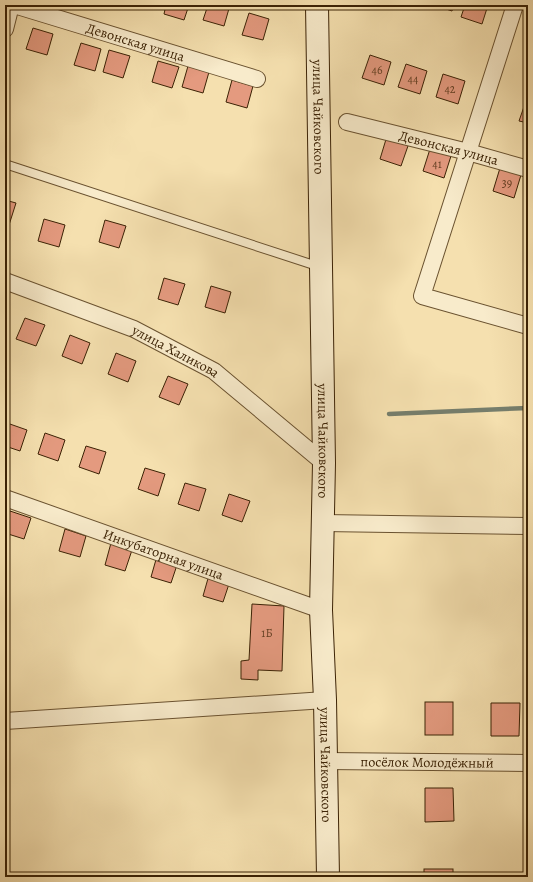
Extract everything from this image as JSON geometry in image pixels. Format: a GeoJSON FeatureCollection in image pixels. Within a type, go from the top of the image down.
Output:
{"type":"FeatureCollection","features":[{"type":"Feature","properties":{"kind":"main road","name":"улица Чайковского"},"geometry":{"type":"LineString","coordinates":[[317,5],[324,463],[321,610],[325,700],[328,877]]}},
{"type":"Feature","properties":{"kind":"street"},"geometry":{"type":"LineString","coordinates":[[5,30],[12,5]]}},
{"type":"Feature","properties":{"kind":"street","name":"Девонская улица"},"geometry":{"type":"LineString","coordinates":[[12,5],[257,79]]}},
{"type":"Feature","properties":{"kind":"street"},"geometry":{"type":"LineString","coordinates":[[515,5],[422,296],[528,326]]}},
{"type":"Feature","properties":{"kind":"street","name":"Девонская улица"},"geometry":{"type":"LineString","coordinates":[[347,122],[468,152],[528,169]]}},
{"type":"Feature","properties":{"kind":"street","name":"улица Халикова"},"geometry":{"type":"LineString","coordinates":[[5,281],[134,329],[214,371],[324,463]]}},
{"type":"Feature","properties":{"kind":"street","name":"Инкубаторная улица"},"geometry":{"type":"LineString","coordinates":[[5,498],[321,610]]}},
{"type":"Feature","properties":{"kind":"street"},"geometry":{"type":"LineString","coordinates":[[322,522],[528,526]]}},
{"type":"Feature","properties":{"kind":"street"},"geometry":{"type":"LineString","coordinates":[[5,721],[325,700]]}},
{"type":"Feature","properties":{"kind":"street","name":"посёлок Молодёжный"},"geometry":{"type":"LineString","coordinates":[[326,761],[528,763]]}},
{"type":"Feature","properties":{"kind":"lane"},"geometry":{"type":"LineString","coordinates":[[5,164],[321,267]]}},
{"type":"Feature","properties":{"kind":"building"},"geometry":{"type":"Polygon","coordinates":[[[166,5],[189,5],[184,20],[164,14],[166,5]]]}},
{"type":"Feature","properties":{"kind":"building"},"geometry":{"type":"Polygon","coordinates":[[[208,5],[230,5],[224,26],[203,20],[208,5]]]}},
{"type":"Feature","properties":{"kind":"building"},"geometry":{"type":"Polygon","coordinates":[[[434,5],[454,5],[452,11],[434,5]]]}},
{"type":"Feature","properties":{"kind":"building"},"geometry":{"type":"Polygon","coordinates":[[[465,5],[488,5],[482,24],[461,17],[465,5]]]}},
{"type":"Feature","properties":{"kind":"building"},"geometry":{"type":"Polygon","coordinates":[[[249,13],[269,19],[263,40],[242,35],[249,13]]]}},
{"type":"Feature","properties":{"kind":"building"},"geometry":{"type":"Polygon","coordinates":[[[33,28],[53,34],[47,55],[26,49],[33,28]]]}},
{"type":"Feature","properties":{"kind":"building"},"geometry":{"type":"Polygon","coordinates":[[[81,43],[101,49],[95,71],[74,65],[81,43]]]}},
{"type":"Feature","properties":{"kind":"building"},"geometry":{"type":"Polygon","coordinates":[[[109,50],[130,56],[123,78],[103,72],[109,50]]]}},
{"type":"Feature","properties":{"kind":"building"},"geometry":{"type":"Polygon","coordinates":[[[370,55],[391,62],[384,85],[362,78],[370,55]]]}},
{"type":"Feature","properties":{"kind":"building"},"geometry":{"type":"Polygon","coordinates":[[[158,61],[179,67],[172,88],[152,82],[158,61]]]}},
{"type":"Feature","properties":{"kind":"building"},"geometry":{"type":"Polygon","coordinates":[[[406,64],[427,71],[420,94],[398,87],[406,64]]]}},
{"type":"Feature","properties":{"kind":"building"},"geometry":{"type":"Polygon","coordinates":[[[188,66],[209,72],[203,93],[182,87],[188,66]]]}},
{"type":"Feature","properties":{"kind":"building"},"geometry":{"type":"Polygon","coordinates":[[[443,74],[465,81],[458,104],[436,97],[443,74]]]}},
{"type":"Feature","properties":{"kind":"building"},"geometry":{"type":"Polygon","coordinates":[[[232,80],[253,86],[247,108],[226,102],[232,80]]]}},
{"type":"Feature","properties":{"kind":"building"},"geometry":{"type":"Polygon","coordinates":[[[528,98],[528,123],[519,121],[528,98]]]}},
{"type":"Feature","properties":{"kind":"building"},"geometry":{"type":"Polygon","coordinates":[[[387,136],[409,143],[401,166],[380,159],[387,136]]]}},
{"type":"Feature","properties":{"kind":"building"},"geometry":{"type":"Polygon","coordinates":[[[430,149],[451,156],[444,178],[423,171],[430,149]]]}},
{"type":"Feature","properties":{"kind":"building"},"geometry":{"type":"Polygon","coordinates":[[[500,168],[521,175],[514,198],[493,191],[500,168]]]}},
{"type":"Feature","properties":{"kind":"building"},"geometry":{"type":"Polygon","coordinates":[[[5,200],[16,203],[9,225],[5,223],[5,200]]]}},
{"type":"Feature","properties":{"kind":"building"},"geometry":{"type":"Polygon","coordinates":[[[44,219],[65,225],[59,247],[38,241],[44,219]]]}},
{"type":"Feature","properties":{"kind":"building"},"geometry":{"type":"Polygon","coordinates":[[[105,220],[126,226],[119,248],[99,242],[105,220]]]}},
{"type":"Feature","properties":{"kind":"building"},"geometry":{"type":"Polygon","coordinates":[[[164,278],[185,284],[178,305],[158,299],[164,278]]]}},
{"type":"Feature","properties":{"kind":"building"},"geometry":{"type":"Polygon","coordinates":[[[211,286],[231,292],[225,313],[205,307],[211,286]]]}},
{"type":"Feature","properties":{"kind":"building"},"geometry":{"type":"Polygon","coordinates":[[[25,318],[45,325],[36,346],[16,339],[25,318]]]}},
{"type":"Feature","properties":{"kind":"building"},"geometry":{"type":"Polygon","coordinates":[[[70,335],[90,343],[82,364],[62,356],[70,335]]]}},
{"type":"Feature","properties":{"kind":"building"},"geometry":{"type":"Polygon","coordinates":[[[116,353],[136,361],[128,382],[108,374],[116,353]]]}},
{"type":"Feature","properties":{"kind":"building"},"geometry":{"type":"Polygon","coordinates":[[[168,376],[188,384],[179,405],[159,397],[168,376]]]}},
{"type":"Feature","properties":{"kind":"building"},"geometry":{"type":"Polygon","coordinates":[[[7,423],[27,430],[20,451],[5,446],[5,429],[7,423]]]}},
{"type":"Feature","properties":{"kind":"building"},"geometry":{"type":"Polygon","coordinates":[[[45,433],[65,440],[58,461],[38,454],[45,433]]]}},
{"type":"Feature","properties":{"kind":"building"},"geometry":{"type":"Polygon","coordinates":[[[86,446],[106,452],[99,474],[79,467],[86,446]]]}},
{"type":"Feature","properties":{"kind":"building"},"geometry":{"type":"Polygon","coordinates":[[[145,468],[165,474],[158,496],[138,489],[145,468]]]}},
{"type":"Feature","properties":{"kind":"building"},"geometry":{"type":"Polygon","coordinates":[[[185,483],[206,489],[199,511],[178,504],[185,483]]]}},
{"type":"Feature","properties":{"kind":"building"},"geometry":{"type":"Polygon","coordinates":[[[229,494],[250,501],[242,522],[222,515],[229,494]]]}},
{"type":"Feature","properties":{"kind":"building"},"geometry":{"type":"Polygon","coordinates":[[[10,511],[31,518],[24,539],[5,533],[10,511]]]}},
{"type":"Feature","properties":{"kind":"building"},"geometry":{"type":"Polygon","coordinates":[[[65,529],[86,536],[80,557],[59,551],[65,529]]]}},
{"type":"Feature","properties":{"kind":"building"},"geometry":{"type":"Polygon","coordinates":[[[111,543],[132,550],[125,571],[105,565],[111,543]]]}},
{"type":"Feature","properties":{"kind":"building"},"geometry":{"type":"Polygon","coordinates":[[[157,556],[178,562],[171,583],[151,577],[157,556]]]}},
{"type":"Feature","properties":{"kind":"building"},"geometry":{"type":"Polygon","coordinates":[[[209,575],[230,581],[223,602],[203,596],[209,575]]]}},
{"type":"Feature","properties":{"kind":"building"},"geometry":{"type":"Polygon","coordinates":[[[252,604],[284,606],[282,671],[258,670],[258,680],[241,679],[241,661],[249,660],[252,604]]]}},
{"type":"Feature","properties":{"kind":"building"},"geometry":{"type":"Polygon","coordinates":[[[425,702],[453,702],[453,735],[425,735],[425,702]]]}},
{"type":"Feature","properties":{"kind":"building"},"geometry":{"type":"Polygon","coordinates":[[[491,703],[520,703],[519,736],[491,736],[491,703]]]}},
{"type":"Feature","properties":{"kind":"building"},"geometry":{"type":"Polygon","coordinates":[[[425,788],[453,788],[454,821],[425,822],[425,788]]]}},
{"type":"Feature","properties":{"kind":"building"},"geometry":{"type":"Polygon","coordinates":[[[424,869],[453,869],[453,877],[424,877],[424,869]]]}},
{"type":"Feature","properties":{"kind":"waterway"},"geometry":{"type":"LineString","coordinates":[[389,414],[528,408]]}}]}
